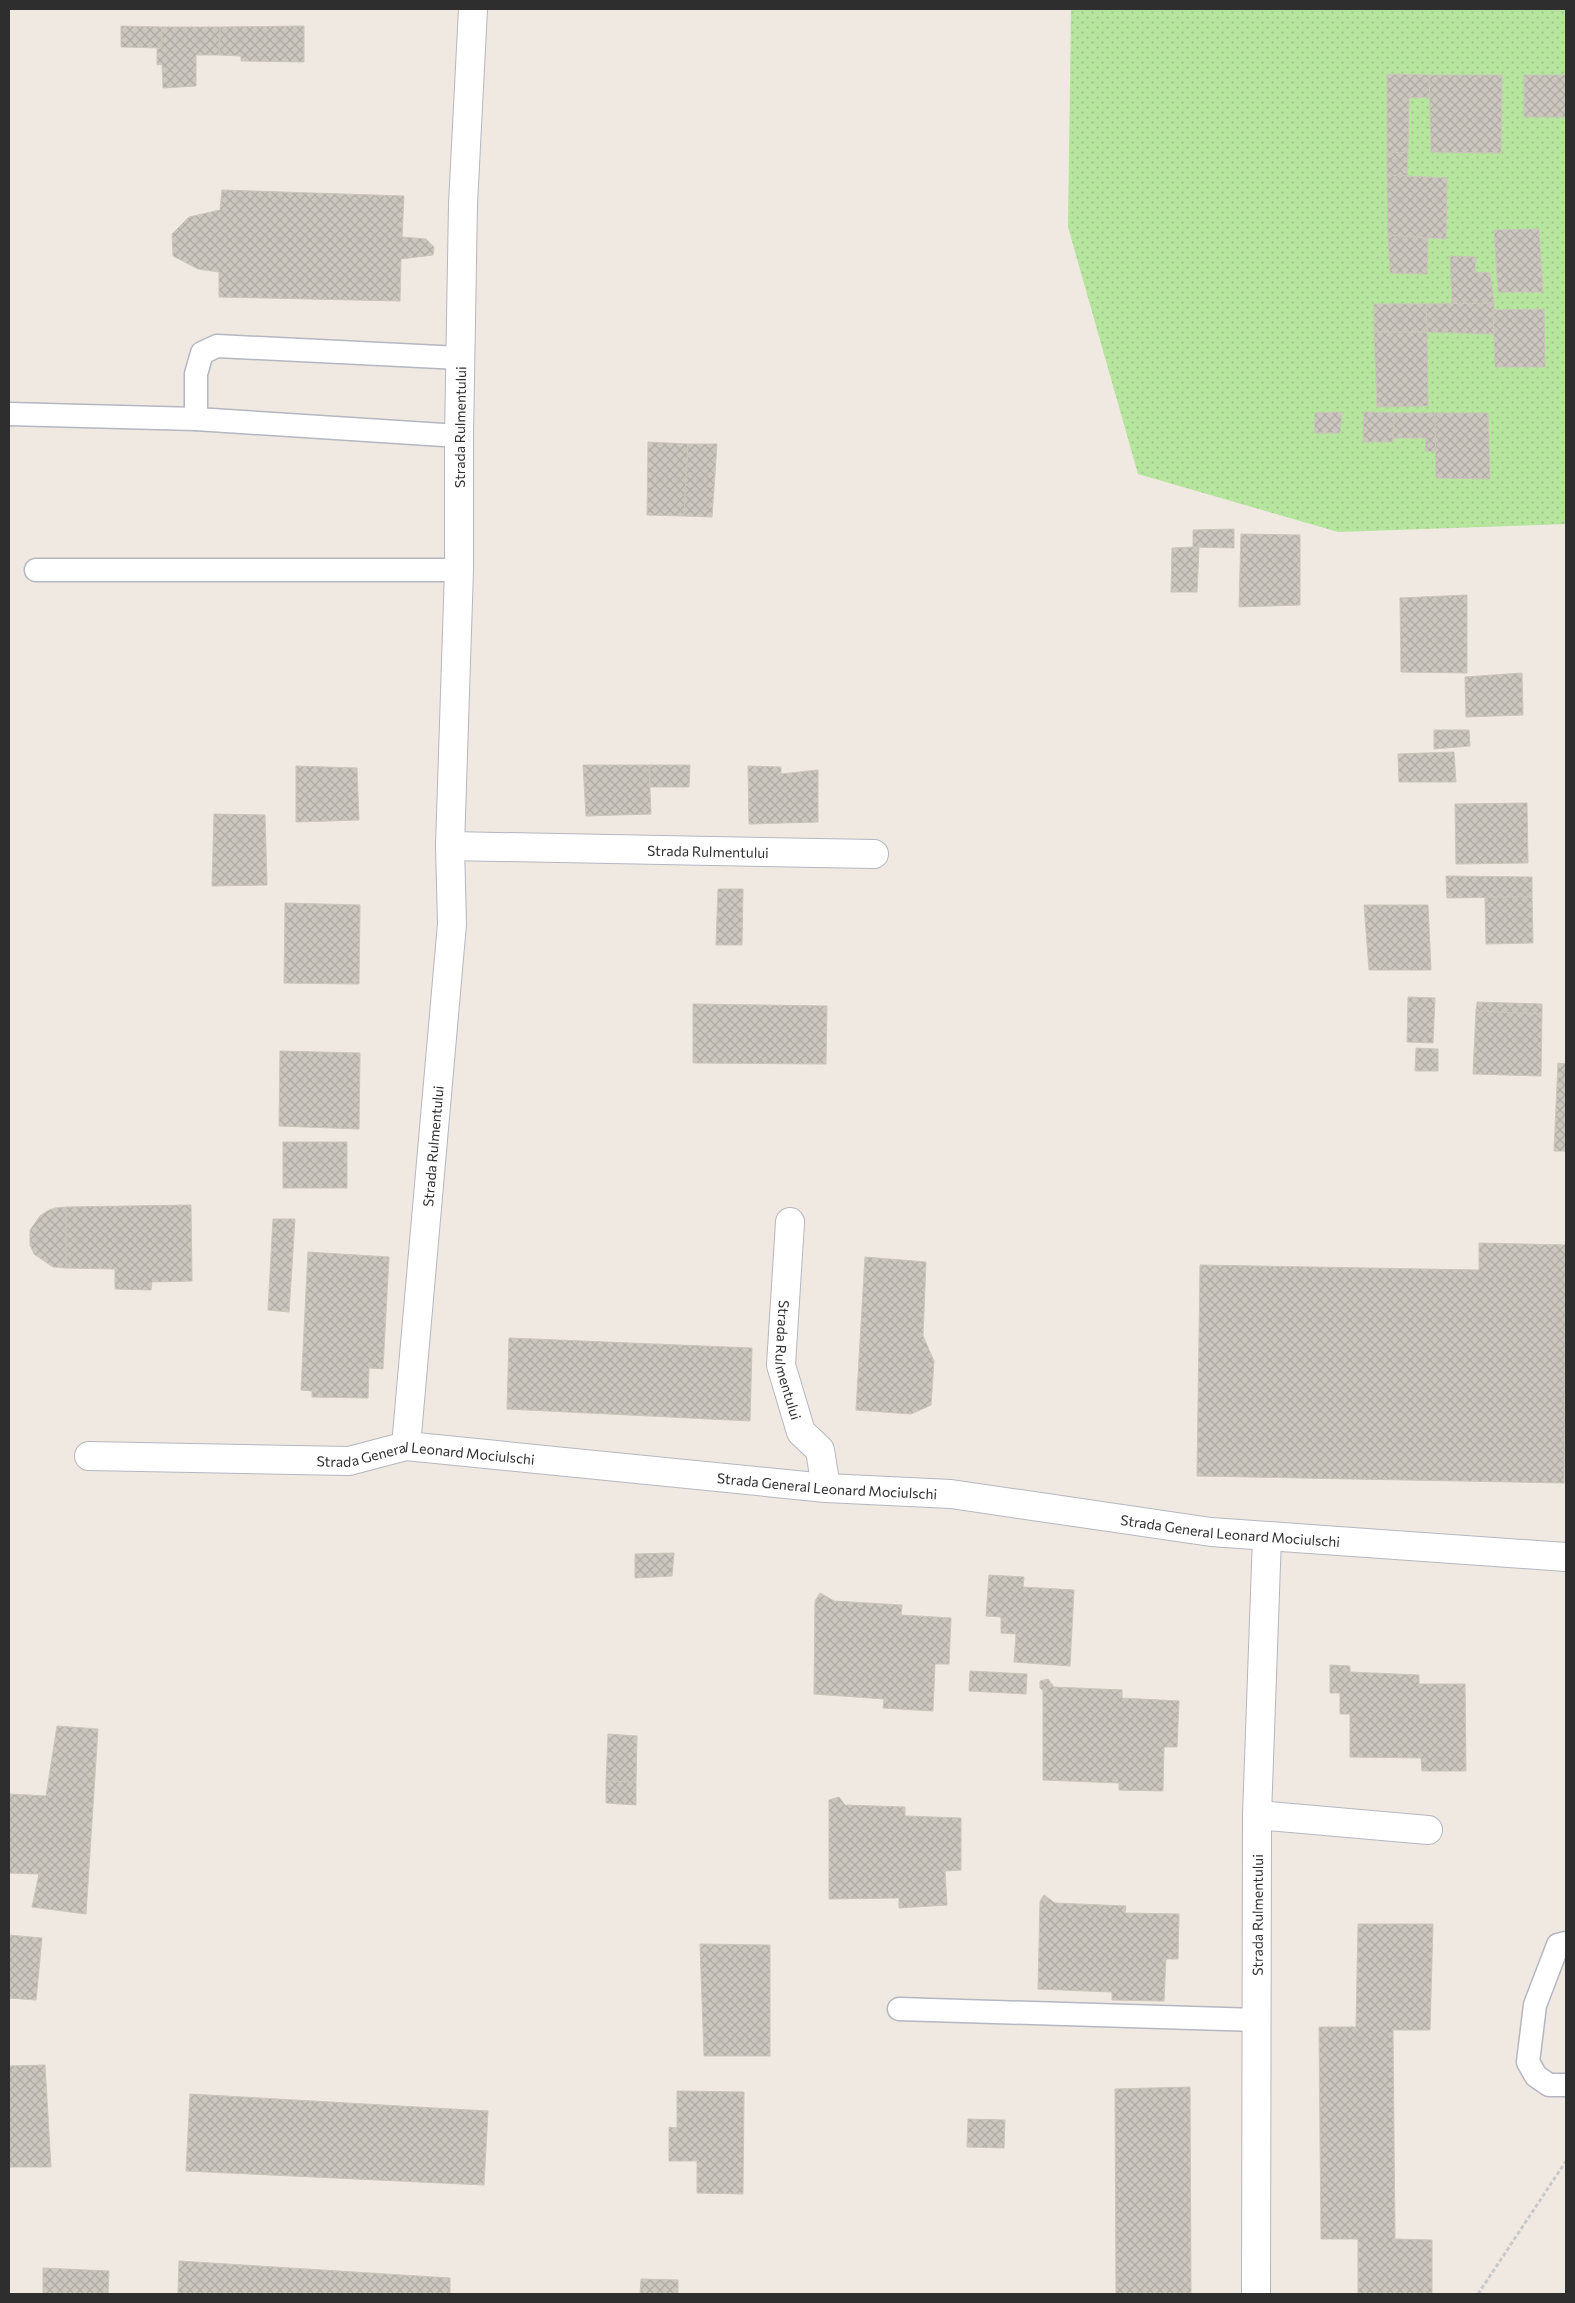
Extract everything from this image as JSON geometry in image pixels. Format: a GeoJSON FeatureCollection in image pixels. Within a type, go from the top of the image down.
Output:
{"type":"FeatureCollection","features":[{"type":"Feature","properties":{"kind":"street","name":"Strada Rulmentului"},"geometry":{"type":"LineString","coordinates":[[406,1446],[452,924],[450,846],[459,570],[463,204],[473,9]]}},
{"type":"Feature","properties":{"kind":"street","name":"Strada Rulmentului"},"geometry":{"type":"LineString","coordinates":[[450,846],[874,854]]}},
{"type":"Feature","properties":{"kind":"street","name":"Strada Rulmentului"},"geometry":{"type":"LineString","coordinates":[[790,1222],[781,1365],[801,1432],[820,1450],[826,1488]]}},
{"type":"Feature","properties":{"kind":"street","name":"Strada General Leonard Mociulschi"},"geometry":{"type":"LineString","coordinates":[[89,1456],[349,1461],[406,1446],[826,1488],[951,1494],[1211,1532],[1566,1557]]}},
{"type":"Feature","properties":{"kind":"street","name":"Strada Rulmentului"},"geometry":{"type":"LineString","coordinates":[[1256,2294],[1257,1815],[1266,1537]]}},
{"type":"Feature","properties":{"kind":"street"},"geometry":{"type":"LineString","coordinates":[[1257,1815],[1428,1830]]}},
{"type":"Feature","properties":{"kind":"lane"},"geometry":{"type":"LineString","coordinates":[[196,419],[196,374],[202,353],[217,346],[460,358]]}},
{"type":"Feature","properties":{"kind":"lane"},"geometry":{"type":"LineString","coordinates":[[9,414],[196,419],[459,436]]}},
{"type":"Feature","properties":{"kind":"lane"},"geometry":{"type":"LineString","coordinates":[[36,570],[459,570]]}},
{"type":"Feature","properties":{"kind":"lane"},"geometry":{"type":"LineString","coordinates":[[1566,1943],[1558,1945],[1536,2005],[1528,2062],[1536,2076],[1549,2085],[1566,2085]]}},
{"type":"Feature","properties":{"kind":"lane"},"geometry":{"type":"LineString","coordinates":[[899,2009],[1257,2020]]}},
{"type":"Feature","properties":{"kind":"path"},"geometry":{"type":"LineString","coordinates":[[1478,2294],[1566,2161]]}},
{"type":"Feature","properties":{"kind":"green space"},"geometry":{"type":"Polygon","coordinates":[[[1071,9],[1566,9],[1566,524],[1338,532],[1138,474],[1068,227],[1071,9]]]}},
{"type":"Feature","properties":{"kind":"building"},"geometry":{"type":"Polygon","coordinates":[[[121,26],[162,27],[161,48],[121,47],[121,26]]]}},
{"type":"Feature","properties":{"kind":"building"},"geometry":{"type":"Polygon","coordinates":[[[304,26],[304,62],[241,61],[241,56],[219,55],[220,27],[304,26]]]}},
{"type":"Feature","properties":{"kind":"building"},"geometry":{"type":"Polygon","coordinates":[[[162,27],[220,27],[219,55],[196,55],[196,86],[163,88],[162,64],[157,65],[157,49],[161,48],[162,27]]]}},
{"type":"Feature","properties":{"kind":"building"},"geometry":{"type":"Polygon","coordinates":[[[1387,74],[1429,75],[1430,97],[1409,98],[1408,153],[1387,152],[1387,74]]]}},
{"type":"Feature","properties":{"kind":"building"},"geometry":{"type":"Polygon","coordinates":[[[1429,75],[1502,75],[1501,153],[1431,152],[1429,75]]]}},
{"type":"Feature","properties":{"kind":"building"},"geometry":{"type":"Polygon","coordinates":[[[1524,75],[1566,75],[1566,117],[1524,117],[1524,75]]]}},
{"type":"Feature","properties":{"kind":"building"},"geometry":{"type":"Polygon","coordinates":[[[1387,152],[1408,153],[1407,176],[1387,175],[1387,152]]]}},
{"type":"Feature","properties":{"kind":"building"},"geometry":{"type":"Polygon","coordinates":[[[1387,175],[1447,178],[1446,239],[1388,235],[1387,175]]]}},
{"type":"Feature","properties":{"kind":"building"},"geometry":{"type":"Polygon","coordinates":[[[222,190],[404,196],[402,237],[426,239],[434,247],[433,255],[401,259],[400,301],[219,297],[219,272],[198,269],[173,256],[172,234],[189,217],[220,210],[222,190]]]}},
{"type":"Feature","properties":{"kind":"building"},"geometry":{"type":"Polygon","coordinates":[[[1539,229],[1543,292],[1498,292],[1494,230],[1539,229]]]}},
{"type":"Feature","properties":{"kind":"building"},"geometry":{"type":"Polygon","coordinates":[[[1388,235],[1428,238],[1427,274],[1390,273],[1388,235]]]}},
{"type":"Feature","properties":{"kind":"building"},"geometry":{"type":"Polygon","coordinates":[[[1450,256],[1476,257],[1475,272],[1490,273],[1494,303],[1452,304],[1450,256]]]}},
{"type":"Feature","properties":{"kind":"building"},"geometry":{"type":"Polygon","coordinates":[[[1494,303],[1494,334],[1427,332],[1426,304],[1494,303]]]}},
{"type":"Feature","properties":{"kind":"building"},"geometry":{"type":"Polygon","coordinates":[[[1374,304],[1426,304],[1427,332],[1374,332],[1374,304]]]}},
{"type":"Feature","properties":{"kind":"building"},"geometry":{"type":"Polygon","coordinates":[[[1544,309],[1545,367],[1495,367],[1493,310],[1544,309]]]}},
{"type":"Feature","properties":{"kind":"building"},"geometry":{"type":"Polygon","coordinates":[[[1374,332],[1427,332],[1428,406],[1377,407],[1374,332]]]}},
{"type":"Feature","properties":{"kind":"building"},"geometry":{"type":"Polygon","coordinates":[[[1342,412],[1340,433],[1314,433],[1315,413],[1342,412]]]}},
{"type":"Feature","properties":{"kind":"building"},"geometry":{"type":"Polygon","coordinates":[[[1364,412],[1394,413],[1393,442],[1363,442],[1364,412]]]}},
{"type":"Feature","properties":{"kind":"building"},"geometry":{"type":"Polygon","coordinates":[[[1394,413],[1435,413],[1436,452],[1425,451],[1426,438],[1393,438],[1394,413]]]}},
{"type":"Feature","properties":{"kind":"building"},"geometry":{"type":"Polygon","coordinates":[[[1435,413],[1488,413],[1490,479],[1436,478],[1435,413]]]}},
{"type":"Feature","properties":{"kind":"building"},"geometry":{"type":"Polygon","coordinates":[[[648,442],[688,444],[684,516],[647,515],[648,442]]]}},
{"type":"Feature","properties":{"kind":"building"},"geometry":{"type":"Polygon","coordinates":[[[688,444],[717,444],[712,517],[684,516],[688,444]]]}},
{"type":"Feature","properties":{"kind":"building"},"geometry":{"type":"Polygon","coordinates":[[[1234,529],[1234,548],[1193,547],[1193,530],[1234,529]]]}},
{"type":"Feature","properties":{"kind":"building"},"geometry":{"type":"Polygon","coordinates":[[[1241,534],[1300,535],[1300,605],[1239,607],[1241,534]]]}},
{"type":"Feature","properties":{"kind":"building"},"geometry":{"type":"Polygon","coordinates":[[[1172,548],[1199,548],[1197,592],[1171,592],[1172,548]]]}},
{"type":"Feature","properties":{"kind":"building"},"geometry":{"type":"Polygon","coordinates":[[[1467,595],[1467,673],[1401,672],[1400,598],[1467,595]]]}},
{"type":"Feature","properties":{"kind":"building"},"geometry":{"type":"Polygon","coordinates":[[[1522,673],[1523,715],[1466,717],[1465,677],[1522,673]]]}},
{"type":"Feature","properties":{"kind":"building"},"geometry":{"type":"Polygon","coordinates":[[[1434,730],[1469,730],[1470,746],[1434,749],[1434,730]]]}},
{"type":"Feature","properties":{"kind":"building"},"geometry":{"type":"Polygon","coordinates":[[[1454,752],[1456,782],[1399,782],[1398,754],[1454,752]]]}},
{"type":"Feature","properties":{"kind":"building"},"geometry":{"type":"Polygon","coordinates":[[[583,765],[649,765],[651,814],[586,816],[583,765]]]}},
{"type":"Feature","properties":{"kind":"building"},"geometry":{"type":"Polygon","coordinates":[[[649,765],[690,765],[689,787],[650,787],[649,765]]]}},
{"type":"Feature","properties":{"kind":"building"},"geometry":{"type":"Polygon","coordinates":[[[296,766],[357,768],[359,820],[296,822],[296,766]]]}},
{"type":"Feature","properties":{"kind":"building"},"geometry":{"type":"Polygon","coordinates":[[[748,766],[781,767],[781,774],[818,770],[818,822],[749,824],[748,766]]]}},
{"type":"Feature","properties":{"kind":"building"},"geometry":{"type":"Polygon","coordinates":[[[1527,803],[1528,863],[1456,864],[1455,804],[1527,803]]]}},
{"type":"Feature","properties":{"kind":"building"},"geometry":{"type":"Polygon","coordinates":[[[214,814],[265,815],[267,885],[212,886],[214,814]]]}},
{"type":"Feature","properties":{"kind":"building"},"geometry":{"type":"Polygon","coordinates":[[[1446,876],[1532,877],[1532,897],[1447,898],[1446,876]]]}},
{"type":"Feature","properties":{"kind":"building"},"geometry":{"type":"Polygon","coordinates":[[[718,889],[743,889],[742,945],[716,945],[718,889]]]}},
{"type":"Feature","properties":{"kind":"building"},"geometry":{"type":"Polygon","coordinates":[[[1485,897],[1532,897],[1533,943],[1486,944],[1485,897]]]}},
{"type":"Feature","properties":{"kind":"building"},"geometry":{"type":"Polygon","coordinates":[[[285,903],[360,905],[359,984],[284,983],[285,903]]]}},
{"type":"Feature","properties":{"kind":"building"},"geometry":{"type":"Polygon","coordinates":[[[1364,905],[1428,905],[1431,970],[1369,970],[1364,905]]]}},
{"type":"Feature","properties":{"kind":"building"},"geometry":{"type":"Polygon","coordinates":[[[1408,997],[1435,998],[1433,1043],[1407,1042],[1408,997]]]}},
{"type":"Feature","properties":{"kind":"building"},"geometry":{"type":"Polygon","coordinates":[[[1477,1002],[1542,1004],[1542,1014],[1476,1011],[1477,1002]]]}},
{"type":"Feature","properties":{"kind":"building"},"geometry":{"type":"Polygon","coordinates":[[[693,1004],[827,1006],[826,1064],[693,1063],[693,1004]]]}},
{"type":"Feature","properties":{"kind":"building"},"geometry":{"type":"Polygon","coordinates":[[[1476,1011],[1542,1014],[1541,1076],[1473,1074],[1476,1011]]]}},
{"type":"Feature","properties":{"kind":"building"},"geometry":{"type":"Polygon","coordinates":[[[1416,1048],[1438,1049],[1438,1071],[1415,1071],[1416,1048]]]}},
{"type":"Feature","properties":{"kind":"building"},"geometry":{"type":"Polygon","coordinates":[[[280,1051],[360,1053],[359,1129],[279,1126],[280,1051]]]}},
{"type":"Feature","properties":{"kind":"building"},"geometry":{"type":"Polygon","coordinates":[[[1558,1063],[1566,1064],[1566,1151],[1554,1151],[1558,1063]]]}},
{"type":"Feature","properties":{"kind":"building"},"geometry":{"type":"Polygon","coordinates":[[[283,1142],[347,1142],[347,1188],[283,1188],[283,1142]]]}},
{"type":"Feature","properties":{"kind":"building"},"geometry":{"type":"Polygon","coordinates":[[[191,1205],[192,1281],[152,1282],[151,1290],[115,1289],[115,1269],[66,1268],[66,1207],[191,1205]]]}},
{"type":"Feature","properties":{"kind":"building"},"geometry":{"type":"Polygon","coordinates":[[[66,1207],[66,1268],[53,1267],[34,1254],[30,1245],[30,1230],[40,1216],[47,1211],[66,1207]]]}},
{"type":"Feature","properties":{"kind":"building"},"geometry":{"type":"Polygon","coordinates":[[[273,1219],[295,1219],[289,1312],[268,1310],[273,1219]]]}},
{"type":"Feature","properties":{"kind":"building"},"geometry":{"type":"Polygon","coordinates":[[[1479,1243],[1566,1245],[1564,1483],[1197,1476],[1200,1265],[1479,1270],[1479,1243]]]}},
{"type":"Feature","properties":{"kind":"building"},"geometry":{"type":"Polygon","coordinates":[[[308,1252],[389,1257],[383,1369],[369,1368],[368,1398],[312,1397],[312,1391],[301,1390],[308,1252]]]}},
{"type":"Feature","properties":{"kind":"building"},"geometry":{"type":"Polygon","coordinates":[[[865,1257],[926,1262],[923,1336],[934,1361],[931,1405],[911,1414],[856,1410],[865,1257]]]}},
{"type":"Feature","properties":{"kind":"building"},"geometry":{"type":"Polygon","coordinates":[[[509,1338],[752,1348],[750,1421],[507,1409],[509,1338]]]}},
{"type":"Feature","properties":{"kind":"building"},"geometry":{"type":"Polygon","coordinates":[[[674,1553],[672,1576],[635,1578],[635,1554],[674,1553]]]}},
{"type":"Feature","properties":{"kind":"building"},"geometry":{"type":"Polygon","coordinates":[[[989,1575],[1024,1577],[1023,1587],[1074,1590],[1070,1666],[1014,1662],[1016,1634],[1001,1633],[1001,1617],[986,1616],[989,1575]]]}},
{"type":"Feature","properties":{"kind":"building"},"geometry":{"type":"Polygon","coordinates":[[[820,1593],[834,1601],[902,1605],[901,1615],[951,1618],[949,1664],[935,1664],[933,1711],[883,1708],[884,1699],[814,1694],[815,1601],[820,1593]]]}},
{"type":"Feature","properties":{"kind":"building"},"geometry":{"type":"Polygon","coordinates":[[[1330,1665],[1350,1666],[1350,1672],[1419,1675],[1419,1684],[1465,1684],[1466,1771],[1422,1771],[1421,1758],[1350,1757],[1350,1714],[1340,1714],[1340,1693],[1330,1693],[1330,1665]]]}},
{"type":"Feature","properties":{"kind":"building"},"geometry":{"type":"Polygon","coordinates":[[[970,1671],[1027,1674],[1026,1694],[969,1691],[970,1671]]]}},
{"type":"Feature","properties":{"kind":"building"},"geometry":{"type":"Polygon","coordinates":[[[1048,1679],[1054,1687],[1122,1690],[1122,1698],[1179,1701],[1177,1747],[1164,1747],[1163,1791],[1119,1790],[1119,1783],[1043,1780],[1043,1691],[1040,1688],[1040,1681],[1048,1679]]]}},
{"type":"Feature","properties":{"kind":"building"},"geometry":{"type":"Polygon","coordinates":[[[57,1726],[98,1729],[86,1914],[32,1907],[39,1874],[9,1873],[9,1794],[46,1796],[57,1726]]]}},
{"type":"Feature","properties":{"kind":"building"},"geometry":{"type":"Polygon","coordinates":[[[608,1734],[637,1736],[636,1782],[606,1781],[608,1734]]]}},
{"type":"Feature","properties":{"kind":"building"},"geometry":{"type":"Polygon","coordinates":[[[606,1781],[636,1782],[636,1805],[606,1803],[606,1781]]]}},
{"type":"Feature","properties":{"kind":"building"},"geometry":{"type":"Polygon","coordinates":[[[839,1797],[845,1805],[905,1807],[905,1816],[961,1818],[961,1870],[945,1871],[947,1905],[899,1908],[899,1898],[829,1899],[829,1800],[839,1797]]]}},
{"type":"Feature","properties":{"kind":"building"},"geometry":{"type":"Polygon","coordinates":[[[1044,1895],[1055,1903],[1126,1906],[1125,1913],[1179,1914],[1178,1959],[1166,1959],[1164,2001],[1112,2000],[1112,1992],[1038,1989],[1040,1901],[1044,1895]]]}},
{"type":"Feature","properties":{"kind":"building"},"geometry":{"type":"Polygon","coordinates":[[[1358,1924],[1433,1924],[1430,2030],[1393,2030],[1395,2239],[1432,2240],[1432,2294],[1358,2294],[1358,2239],[1321,2239],[1319,2027],[1356,2027],[1358,1924]]]}},
{"type":"Feature","properties":{"kind":"building"},"geometry":{"type":"Polygon","coordinates":[[[9,1935],[42,1938],[36,2000],[9,1998],[9,1935]]]}},
{"type":"Feature","properties":{"kind":"building"},"geometry":{"type":"Polygon","coordinates":[[[700,1944],[770,1945],[770,2056],[704,2056],[700,1944]]]}},
{"type":"Feature","properties":{"kind":"building"},"geometry":{"type":"Polygon","coordinates":[[[45,2065],[51,2167],[9,2167],[9,2066],[45,2065]]]}},
{"type":"Feature","properties":{"kind":"building"},"geometry":{"type":"Polygon","coordinates":[[[1190,2087],[1191,2294],[1116,2294],[1115,2089],[1190,2087]]]}},
{"type":"Feature","properties":{"kind":"building"},"geometry":{"type":"Polygon","coordinates":[[[677,2091],[744,2092],[743,2194],[697,2193],[697,2161],[669,2161],[669,2127],[677,2128],[677,2091]]]}},
{"type":"Feature","properties":{"kind":"building"},"geometry":{"type":"Polygon","coordinates":[[[190,2094],[488,2111],[484,2185],[186,2171],[190,2094]]]}},
{"type":"Feature","properties":{"kind":"building"},"geometry":{"type":"Polygon","coordinates":[[[968,2119],[1005,2120],[1004,2148],[967,2147],[968,2119]]]}},
{"type":"Feature","properties":{"kind":"building"},"geometry":{"type":"Polygon","coordinates":[[[179,2261],[450,2278],[450,2294],[178,2294],[179,2261]]]}},
{"type":"Feature","properties":{"kind":"building"},"geometry":{"type":"Polygon","coordinates":[[[43,2268],[109,2271],[108,2294],[43,2294],[43,2268]]]}},
{"type":"Feature","properties":{"kind":"building"},"geometry":{"type":"Polygon","coordinates":[[[641,2279],[678,2280],[678,2294],[640,2294],[641,2279]]]}}]}
